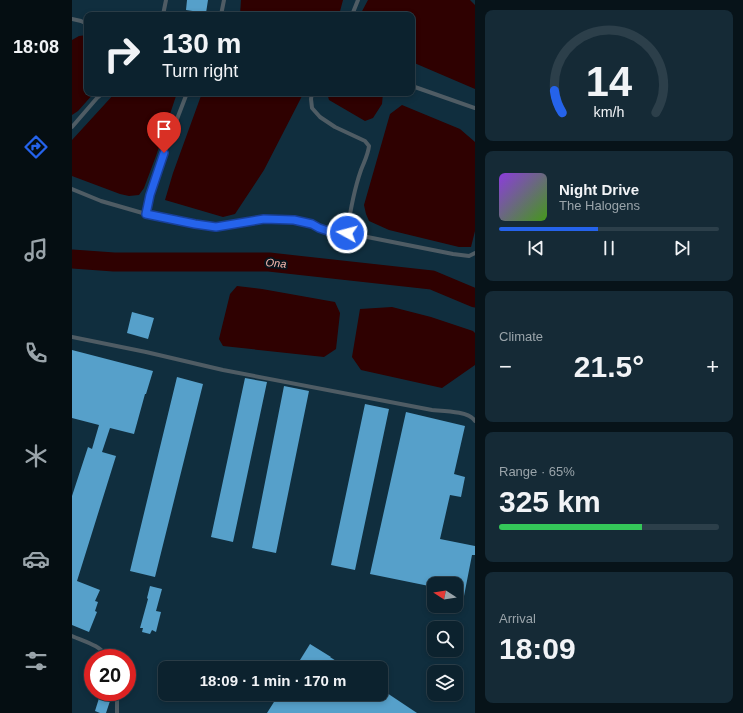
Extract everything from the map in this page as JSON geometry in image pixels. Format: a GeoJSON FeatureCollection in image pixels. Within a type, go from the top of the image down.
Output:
{"type":"FeatureCollection","features":[{"type":"Feature","properties":{"kind":"lane"},"geometry":{"type":"LineString","coordinates":[[164,12],[166,0]]}},
{"type":"Feature","properties":{"kind":"lane"},"geometry":{"type":"LineString","coordinates":[[222,12],[224,0]]}},
{"type":"Feature","properties":{"kind":"lane"},"geometry":{"type":"LineString","coordinates":[[353,12],[358,0]]}},
{"type":"Feature","properties":{"kind":"lane"},"geometry":{"type":"LineString","coordinates":[[72,19],[84,22]]}},
{"type":"Feature","properties":{"kind":"lane"},"geometry":{"type":"LineString","coordinates":[[415,87],[475,108]]}},
{"type":"Feature","properties":{"kind":"lane"},"geometry":{"type":"LineString","coordinates":[[72,127],[100,96]]}},
{"type":"Feature","properties":{"kind":"lane"},"geometry":{"type":"LineString","coordinates":[[146,214],[159,166],[186,96]]}},
{"type":"Feature","properties":{"kind":"lane"},"geometry":{"type":"LineString","coordinates":[[312,96],[312,108],[320,117],[335,127],[365,141],[368,146],[368,153],[361,169],[350,213],[347,233]]}},
{"type":"Feature","properties":{"kind":"lane"},"geometry":{"type":"LineString","coordinates":[[72,190],[101,201],[146,214],[195,224],[216,227],[264,219],[294,220],[312,224],[331,232],[347,233],[453,254],[469,256],[475,253]]}},
{"type":"Feature","properties":{"kind":"lane"},"geometry":{"type":"LineString","coordinates":[[72,337],[223,370],[432,410],[465,414],[473,418],[475,421]]}},
{"type":"Feature","properties":{"kind":"lane"},"geometry":{"type":"LineString","coordinates":[[72,636],[100,649]]}},
{"type":"Feature","properties":{"kind":"lane"},"geometry":{"type":"LineString","coordinates":[[117,701],[117,713]]}},
{"type":"Feature","properties":{"kind":"shaded area"},"geometry":{"type":"Polygon","coordinates":[[[241,0],[343,0],[340,12],[240,12],[241,0]]]}},
{"type":"Feature","properties":{"kind":"shaded area"},"geometry":{"type":"Polygon","coordinates":[[[368,0],[470,0],[475,5],[475,89],[415,63],[415,12],[362,12],[368,0]]]}},
{"type":"Feature","properties":{"kind":"shaded area"},"geometry":{"type":"Polygon","coordinates":[[[84,35],[84,96],[91,96],[78,111],[72,115],[72,40],[79,36],[84,35]]]}},
{"type":"Feature","properties":{"kind":"shaded area"},"geometry":{"type":"Polygon","coordinates":[[[112,96],[176,96],[156,156],[144,188],[139,195],[129,196],[120,194],[72,176],[72,140],[112,96]]]}},
{"type":"Feature","properties":{"kind":"shaded area"},"geometry":{"type":"Polygon","coordinates":[[[201,96],[302,96],[264,170],[235,214],[223,217],[165,200],[173,173],[201,96]]]}},
{"type":"Feature","properties":{"kind":"shaded area"},"geometry":{"type":"Polygon","coordinates":[[[328,96],[383,96],[382,104],[373,118],[365,121],[329,100],[328,96]]]}},
{"type":"Feature","properties":{"kind":"shaded area"},"geometry":{"type":"Polygon","coordinates":[[[402,105],[460,129],[475,142],[475,231],[471,247],[459,247],[389,230],[369,221],[364,205],[390,114],[402,105]]]}},
{"type":"Feature","properties":{"kind":"shaded area"},"geometry":{"type":"Polygon","coordinates":[[[237,286],[335,302],[340,313],[336,349],[324,357],[223,346],[219,339],[230,294],[237,286]]]}},
{"type":"Feature","properties":{"kind":"shaded area"},"geometry":{"type":"Polygon","coordinates":[[[392,307],[431,317],[473,331],[475,333],[475,365],[442,388],[361,370],[352,357],[360,309],[392,307]]]}},
{"type":"Feature","properties":{"kind":"building"},"geometry":{"type":"Polygon","coordinates":[[[187,0],[208,0],[206,12],[186,10],[187,0]]]}},
{"type":"Feature","properties":{"kind":"building"},"geometry":{"type":"Polygon","coordinates":[[[132,312],[154,318],[148,339],[127,333],[132,312]]]}},
{"type":"Feature","properties":{"kind":"building"},"geometry":{"type":"Polygon","coordinates":[[[72,350],[153,371],[134,434],[110,428],[102,452],[116,456],[77,581],[100,590],[95,601],[98,602],[95,611],[97,612],[89,632],[72,625],[72,496],[88,447],[92,449],[99,425],[72,418],[72,350]]]}},
{"type":"Feature","properties":{"kind":"building"},"geometry":{"type":"Polygon","coordinates":[[[177,377],[203,384],[155,577],[130,571],[177,377]]]}},
{"type":"Feature","properties":{"kind":"building"},"geometry":{"type":"Polygon","coordinates":[[[245,378],[267,382],[233,542],[211,537],[245,378]]]}},
{"type":"Feature","properties":{"kind":"building"},"geometry":{"type":"Polygon","coordinates":[[[284,386],[309,391],[276,553],[252,548],[284,386]]]}},
{"type":"Feature","properties":{"kind":"building"},"geometry":{"type":"Polygon","coordinates":[[[365,404],[389,409],[355,570],[331,565],[365,404]]]}},
{"type":"Feature","properties":{"kind":"building"},"geometry":{"type":"Polygon","coordinates":[[[406,412],[465,426],[454,474],[465,477],[461,497],[450,495],[440,539],[475,546],[475,555],[472,555],[464,596],[463,577],[427,577],[427,586],[370,574],[406,412]]]}},
{"type":"Feature","properties":{"kind":"building"},"geometry":{"type":"Polygon","coordinates":[[[150,586],[162,589],[156,611],[161,612],[156,632],[152,630],[150,634],[142,632],[143,628],[140,628],[150,586]]]}},
{"type":"Feature","properties":{"kind":"building"},"geometry":{"type":"Polygon","coordinates":[[[310,644],[336,661],[299,661],[310,644]]]}},
{"type":"Feature","properties":{"kind":"building"},"geometry":{"type":"Polygon","coordinates":[[[388,694],[417,713],[267,713],[275,701],[388,701],[388,694]]]}},
{"type":"Feature","properties":{"kind":"building"},"geometry":{"type":"Polygon","coordinates":[[[98,701],[110,701],[106,713],[95,711],[98,701]]]}},
{"type":"Feature","properties":{"kind":"waterway","name":"Ona"},"geometry":{"type":"LineString","coordinates":[[72,259],[114,262],[269,262],[432,280],[475,298]]}},
{"type":"Feature","properties":{"kind":"route"},"geometry":{"type":"LineString","coordinates":[[164,153],[150,195],[146,214],[216,227],[264,219],[294,220],[312,224],[331,232],[347,233]]}}]}
